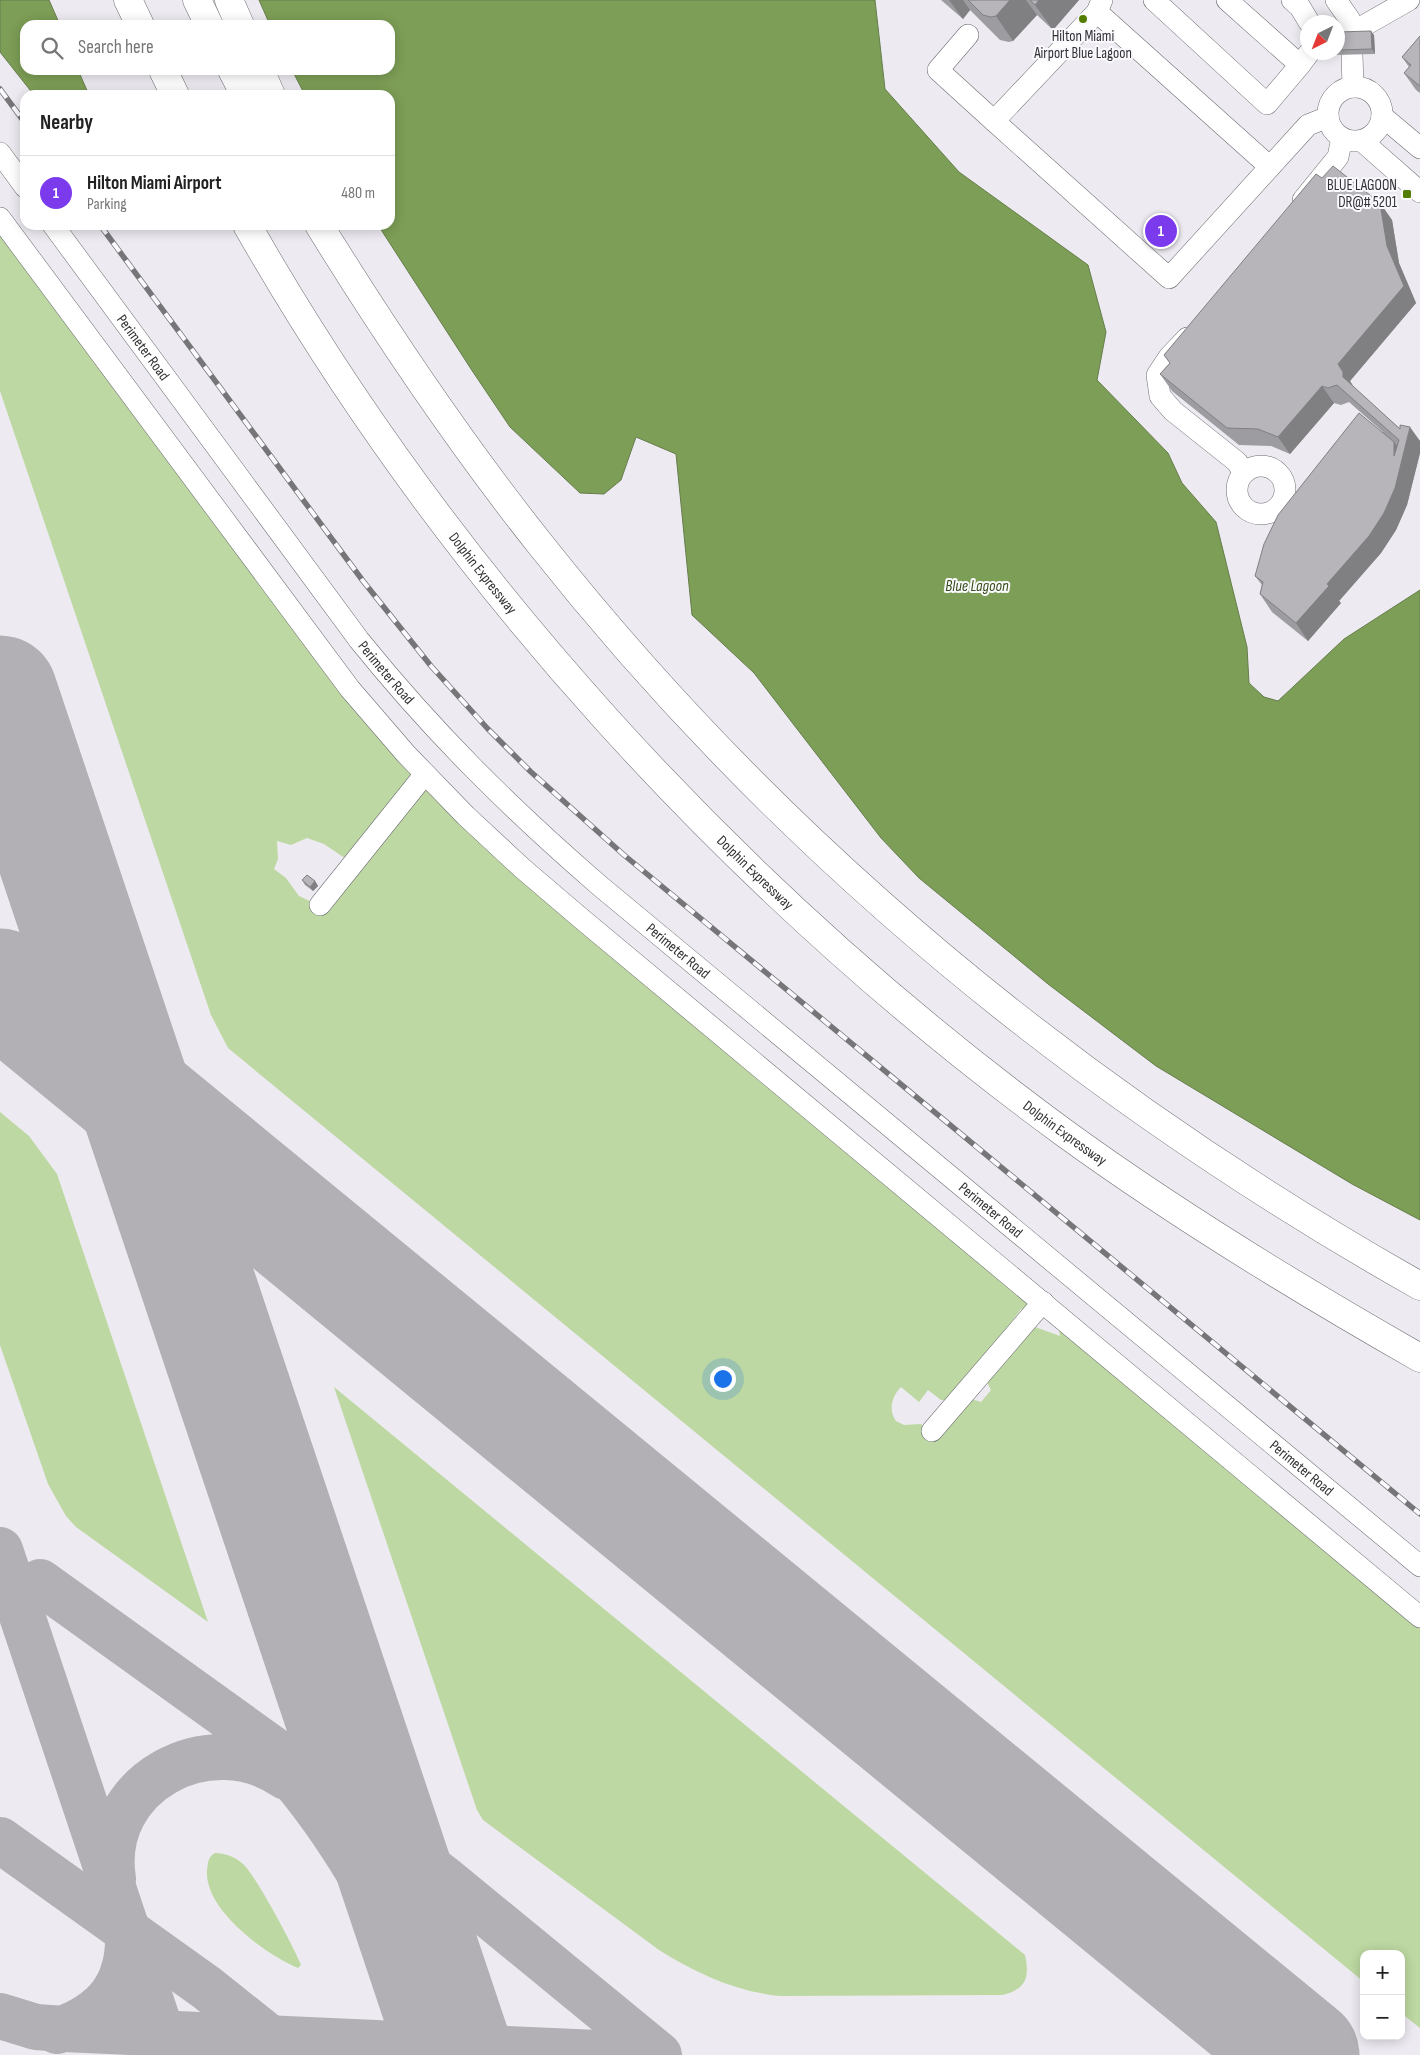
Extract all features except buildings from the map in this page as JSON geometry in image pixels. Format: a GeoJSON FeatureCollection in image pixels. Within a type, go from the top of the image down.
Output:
{"type":"FeatureCollection","features":[{"type":"Feature","properties":{"kind":"highway"},"geometry":{"type":"LineString","coordinates":[[128,0],[138,20]]}},
{"type":"Feature","properties":{"kind":"highway"},"geometry":{"type":"LineString","coordinates":[[197,0],[207,20]]}},
{"type":"Feature","properties":{"kind":"highway"},"geometry":{"type":"LineString","coordinates":[[229,0],[238,20]]}},
{"type":"Feature","properties":{"kind":"highway"},"geometry":{"type":"LineString","coordinates":[[165,75],[173,90]]}},
{"type":"Feature","properties":{"kind":"highway"},"geometry":{"type":"LineString","coordinates":[[235,75],[243,90]]}},
{"type":"Feature","properties":{"kind":"highway"},"geometry":{"type":"LineString","coordinates":[[262,75],[269,90]]}},
{"type":"Feature","properties":{"kind":"highway","name":"Dolphin Expressway"},"geometry":{"type":"LineString","coordinates":[[250,230],[350,390],[475,561],[578,687],[650,766],[797,912],[892,997],[977,1067],[1061,1131],[1245,1255],[1420,1358]]}},
{"type":"Feature","properties":{"kind":"highway"},"geometry":{"type":"LineString","coordinates":[[322,230],[358,290],[471,454],[578,590],[671,698],[813,842],[927,946],[1039,1036],[1103,1084],[1252,1187],[1420,1286]]}},
{"type":"Feature","properties":{"kind":"highway"},"geometry":{"type":"LineString","coordinates":[[332,230],[358,290]]}},
{"type":"Feature","properties":{"kind":"street"},"geometry":{"type":"LineString","coordinates":[[1154,0],[1267,104],[1303,60]]}},
{"type":"Feature","properties":{"kind":"street"},"geometry":{"type":"LineString","coordinates":[[1227,0],[1300,54]]}},
{"type":"Feature","properties":{"kind":"street"},"geometry":{"type":"LineString","coordinates":[[1292,0],[1300,7],[1305,15]]}},
{"type":"Feature","properties":{"kind":"street"},"geometry":{"type":"LineString","coordinates":[[1336,0],[1350,20],[1354,86]]}},
{"type":"Feature","properties":{"kind":"street"},"geometry":{"type":"LineString","coordinates":[[1351,41],[1409,0]]}},
{"type":"Feature","properties":{"kind":"street"},"geometry":{"type":"LineString","coordinates":[[994,121],[1100,6],[1270,167]]}},
{"type":"Feature","properties":{"kind":"street"},"geometry":{"type":"LineString","coordinates":[[968,35],[938,70],[1169,278],[1308,125],[1328,117]]}},
{"type":"Feature","properties":{"kind":"street"},"geometry":{"type":"LineString","coordinates":[[1420,148],[1382,116],[1377,98],[1371,92],[1354,86],[1345,88],[1332,100],[1328,117],[1330,126],[1352,139],[1420,192]]}},
{"type":"Feature","properties":{"kind":"street"},"geometry":{"type":"LineString","coordinates":[[1291,214],[1352,139],[1375,132],[1382,116]]}},
{"type":"Feature","properties":{"kind":"street"},"geometry":{"type":"LineString","coordinates":[[0,154],[20,180]]}},
{"type":"Feature","properties":{"kind":"street"},"geometry":{"type":"LineString","coordinates":[[0,218],[332,666],[425,774],[522,868],[1420,1617]]}},
{"type":"Feature","properties":{"kind":"street","name":"Perimeter Road"},"geometry":{"type":"LineString","coordinates":[[57,230],[359,640],[411,703],[467,763],[600,886],[1420,1566]]}},
{"type":"Feature","properties":{"kind":"street"},"geometry":{"type":"LineString","coordinates":[[1198,326],[1168,357],[1157,374],[1160,396],[1173,411],[1237,462],[1244,473]]}},
{"type":"Feature","properties":{"kind":"street"},"geometry":{"type":"LineString","coordinates":[[320,905],[425,774]]}},
{"type":"Feature","properties":{"kind":"street"},"geometry":{"type":"LineString","coordinates":[[932,1431],[1043,1302]]}},
{"type":"Feature","properties":{"kind":"shaded area"},"geometry":{"type":"Polygon","coordinates":[[[0,230],[410,769],[413,777],[349,861],[324,844],[307,838],[291,845],[277,841],[278,859],[274,869],[286,878],[299,896],[322,907],[422,789],[431,793],[1030,1301],[1028,1310],[1021,1309],[952,1401],[941,1400],[928,1390],[919,1402],[901,1387],[892,1403],[892,1412],[896,1421],[904,1425],[921,1424],[933,1435],[971,1399],[981,1402],[991,1390],[985,1378],[1035,1327],[1060,1336],[1058,1326],[1368,1581],[1420,1628],[1420,2028],[1405,2016],[1405,1950],[1360,1950],[1360,1979],[228,1048],[211,1015],[0,391],[0,230]]]}},
{"type":"Feature","properties":{"kind":"shaded area"},"geometry":{"type":"Polygon","coordinates":[[[0,1112],[29,1136],[57,1174],[208,1622],[76,1527],[66,1516],[48,1484],[0,1345],[0,1112]]]}},
{"type":"Feature","properties":{"kind":"shaded area"},"geometry":{"type":"Polygon","coordinates":[[[334,1387],[1025,1955],[1027,1970],[1021,1986],[1010,1993],[1002,1995],[780,1996],[732,1986],[702,1974],[659,1950],[483,1820],[477,1810],[334,1387]]]}},
{"type":"Feature","properties":{"kind":"shaded area"},"geometry":{"type":"Polygon","coordinates":[[[215,1853],[234,1857],[249,1871],[291,1944],[301,1965],[298,1968],[269,1952],[239,1929],[215,1900],[209,1885],[207,1870],[208,1862],[215,1853]]]}},
{"type":"Feature","properties":{"kind":"water"},"geometry":{"type":"Polygon","coordinates":[[[0,0],[49,0],[58,20],[20,20],[20,75],[80,75],[87,90],[30,90],[0,52],[0,0]]]}},
{"type":"Feature","properties":{"kind":"water","name":"Blue Lagoon"},"geometry":{"type":"Polygon","coordinates":[[[259,0],[875,0],[885,89],[959,172],[1088,265],[1106,332],[1097,380],[1168,453],[1182,483],[1216,522],[1247,647],[1249,683],[1264,697],[1278,701],[1344,639],[1420,590],[1420,1220],[1352,1184],[1156,1066],[1048,984],[919,878],[881,838],[754,673],[692,615],[676,454],[636,437],[621,480],[604,494],[580,493],[510,427],[381,230],[395,230],[395,90],[302,90],[295,75],[395,75],[395,20],[268,20],[259,0]]]}},
{"type":"Feature","properties":{"kind":"taxiway"},"geometry":{"type":"LineString","coordinates":[[0,1550],[169,2055]]}},
{"type":"Feature","properties":{"kind":"taxiway"},"geometry":{"type":"LineString","coordinates":[[40,1582],[331,1791],[447,1881],[659,2055]]}},
{"type":"Feature","properties":{"kind":"taxiway"},"geometry":{"type":"LineString","coordinates":[[113,1879],[113,1845],[123,1815],[141,1791],[165,1772],[193,1761],[224,1757],[256,1762],[286,1777]]}},
{"type":"Feature","properties":{"kind":"taxiway"},"geometry":{"type":"LineString","coordinates":[[297,1784],[320,1814],[362,1878],[453,2047]]}},
{"type":"Feature","properties":{"kind":"taxiway"},"geometry":{"type":"LineString","coordinates":[[0,1840],[207,1988],[276,2043]]}},
{"type":"Feature","properties":{"kind":"taxiway"},"geometry":{"type":"LineString","coordinates":[[57,2031],[89,2016],[112,1995],[125,1967],[128,1951],[128,1932]]}},
{"type":"Feature","properties":{"kind":"taxiway"},"geometry":{"type":"LineString","coordinates":[[0,2016],[36,2027],[64,2029],[643,2055]]}},
{"type":"Feature","properties":{"kind":"runway"},"geometry":{"type":"LineString","coordinates":[[0,693],[456,2055]]}},
{"type":"Feature","properties":{"kind":"runway"},"geometry":{"type":"LineString","coordinates":[[0,986],[1302,2055]]}},
{"type":"Feature","properties":{"kind":"railway"},"geometry":{"type":"LineString","coordinates":[[0,89],[20,116]]}},
{"type":"Feature","properties":{"kind":"railway"},"geometry":{"type":"LineString","coordinates":[[104,230],[363,581],[431,666],[487,728],[531,772],[624,855],[1420,1514]]}},
{"type":"Feature","properties":{"kind":"place","name":"Hilton Miami Airport Blue Lagoon"},"geometry":{"type":"Point","coordinates":[1083,19]}},
{"type":"Feature","properties":{"kind":"place","name":"BLUE LAGOON DR@# 5201"},"geometry":{"type":"Point","coordinates":[1407,194]}},
{"type":"Feature","properties":{"kind":"place","name":"Hilton Miami Airport"},"geometry":{"type":"Point","coordinates":[1161,231]}}]}
